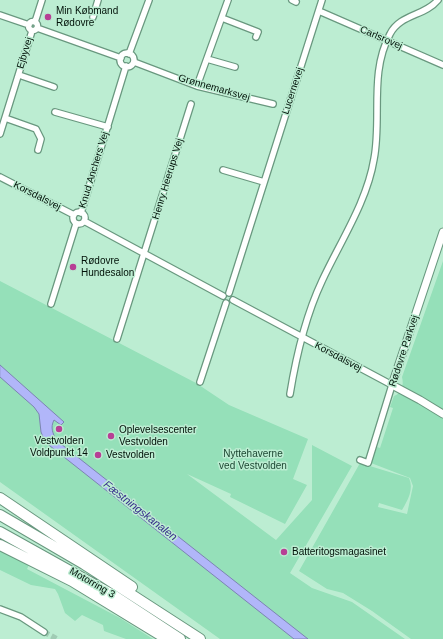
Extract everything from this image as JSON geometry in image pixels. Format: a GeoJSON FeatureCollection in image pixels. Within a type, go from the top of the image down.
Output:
{"type":"FeatureCollection","features":[{"type":"Feature","properties":{"kind":"highway"},"geometry":{"type":"LineString","coordinates":[[0,498],[143,595],[169,618]]}},
{"type":"Feature","properties":{"kind":"highway"},"geometry":{"type":"LineString","coordinates":[[0,515],[84,564],[200,639]]}},
{"type":"Feature","properties":{"kind":"highway","name":"Motorring 3"},"geometry":{"type":"LineString","coordinates":[[0,532],[113,594],[180,639]]}},
{"type":"Feature","properties":{"kind":"highway"},"geometry":{"type":"LineString","coordinates":[[0,545],[72,581],[167,639]]}},
{"type":"Feature","properties":{"kind":"street","name":"Ejbyvej"},"geometry":{"type":"LineString","coordinates":[[0,134],[42,0]]}},
{"type":"Feature","properties":{"kind":"street"},"geometry":{"type":"LineString","coordinates":[[93,17],[98,0]]}},
{"type":"Feature","properties":{"kind":"street"},"geometry":{"type":"LineString","coordinates":[[129,54],[149,0]]}},
{"type":"Feature","properties":{"kind":"street"},"geometry":{"type":"LineString","coordinates":[[197,86],[228,0]]}},
{"type":"Feature","properties":{"kind":"street","name":"Lucernevej"},"geometry":{"type":"LineString","coordinates":[[226,295],[322,0]]}},
{"type":"Feature","properties":{"kind":"street"},"geometry":{"type":"LineString","coordinates":[[290,394],[294,369],[302,338],[321,282],[361,200],[372,173],[377,143],[377,83],[381,58],[386,41],[394,27],[401,21],[426,10],[433,6],[438,0]]}},
{"type":"Feature","properties":{"kind":"street","name":"Carlsrovej"},"geometry":{"type":"LineString","coordinates":[[318,11],[443,65]]}},
{"type":"Feature","properties":{"kind":"street"},"geometry":{"type":"LineString","coordinates":[[0,16],[121,58]]}},
{"type":"Feature","properties":{"kind":"street"},"geometry":{"type":"LineString","coordinates":[[222,18],[258,32],[256,37]]}},
{"type":"Feature","properties":{"kind":"street"},"geometry":{"type":"LineString","coordinates":[[121,58],[124,54],[129,54]]}},
{"type":"Feature","properties":{"kind":"street"},"geometry":{"type":"LineString","coordinates":[[121,58],[121,62],[126,66],[131,66],[134,62],[133,57],[129,54]]}},
{"type":"Feature","properties":{"kind":"street"},"geometry":{"type":"LineString","coordinates":[[207,59],[235,67]]}},
{"type":"Feature","properties":{"kind":"street","name":"Grønnemarksvej"},"geometry":{"type":"LineString","coordinates":[[134,62],[197,86],[273,104]]}},
{"type":"Feature","properties":{"kind":"street","name":"Knud Anchers Vej"},"geometry":{"type":"LineString","coordinates":[[81,213],[126,66]]}},
{"type":"Feature","properties":{"kind":"street","name":"Ejbyvej"},"geometry":{"type":"LineString","coordinates":[[19,75],[54,87]]}},
{"type":"Feature","properties":{"kind":"street","name":"Henry Heerups Vej"},"geometry":{"type":"LineString","coordinates":[[117,339],[191,104]]}},
{"type":"Feature","properties":{"kind":"street","name":"Knud Anchers Vej"},"geometry":{"type":"LineString","coordinates":[[55,112],[108,127]]}},
{"type":"Feature","properties":{"kind":"street"},"geometry":{"type":"LineString","coordinates":[[6,118],[36,129],[41,139],[38,150]]}},
{"type":"Feature","properties":{"kind":"street"},"geometry":{"type":"LineString","coordinates":[[223,170],[264,182]]}},
{"type":"Feature","properties":{"kind":"street","name":"Korsdalsvej"},"geometry":{"type":"LineString","coordinates":[[0,177],[74,215]]}},
{"type":"Feature","properties":{"kind":"street"},"geometry":{"type":"LineString","coordinates":[[51,304],[76,224],[73,221],[74,215],[81,213],[84,216],[84,221]]}},
{"type":"Feature","properties":{"kind":"street"},"geometry":{"type":"LineString","coordinates":[[84,221],[144,254],[226,295],[232,295],[232,300],[230,303],[226,303]]}},
{"type":"Feature","properties":{"kind":"street"},"geometry":{"type":"LineString","coordinates":[[76,224],[81,224],[84,221]]}},
{"type":"Feature","properties":{"kind":"street","name":"Rødovre Parkvej"},"geometry":{"type":"LineString","coordinates":[[360,460],[368,463],[390,398],[392,385],[443,232]]}},
{"type":"Feature","properties":{"kind":"street"},"geometry":{"type":"LineString","coordinates":[[200,382],[226,303],[224,301],[226,295]]}},
{"type":"Feature","properties":{"kind":"street","name":"Korsdalsvej"},"geometry":{"type":"LineString","coordinates":[[232,300],[420,400],[443,414]]}},
{"type":"Feature","properties":{"kind":"street"},"geometry":{"type":"LineString","coordinates":[[0,609],[21,617],[44,632]]}},
{"type":"Feature","properties":{"kind":"green space"},"geometry":{"type":"Polygon","coordinates":[[[443,261],[443,639],[411,639],[372,611],[343,593],[327,589],[299,571],[360,463],[409,478],[411,490],[402,510],[379,503],[378,507],[407,514],[413,486],[410,478],[371,463],[377,447],[380,448],[393,408],[390,407],[394,396],[399,393],[402,388],[402,377],[443,261]]]}},
{"type":"Feature","properties":{"kind":"green space","name":"Vestvolden"},"geometry":{"type":"Polygon","coordinates":[[[0,281],[196,383],[229,405],[308,439],[293,479],[307,485],[285,524],[230,497],[231,494],[187,474],[276,540],[312,500],[312,445],[352,466],[290,573],[312,588],[352,602],[405,639],[220,639],[0,482],[0,281]]]}},
{"type":"Feature","properties":{"kind":"green space"},"geometry":{"type":"Polygon","coordinates":[[[0,551],[29,565],[27,569],[120,618],[153,639],[126,639],[104,631],[103,625],[82,615],[75,621],[65,613],[55,589],[31,585],[0,570],[0,551]]]}},
{"type":"Feature","properties":{"kind":"water","name":"Fæstningskanalen"},"geometry":{"type":"Polygon","coordinates":[[[0,365],[64,422],[61,425],[54,420],[52,428],[56,440],[308,639],[294,639],[45,442],[41,432],[39,414],[34,407],[0,377],[0,365]]]}},
{"type":"Feature","properties":{"kind":"tunnel"},"geometry":{"type":"LineString","coordinates":[[44,632],[57,639]]}},
{"type":"Feature","properties":{"kind":"place","name":"Min Købmand Rødovre"},"geometry":{"type":"Point","coordinates":[48,17]}},
{"type":"Feature","properties":{"kind":"place","name":"Rødovre Hundesalon"},"geometry":{"type":"Point","coordinates":[73,267]}},
{"type":"Feature","properties":{"kind":"place","name":"Vestvolden Voldpunkt 14"},"geometry":{"type":"Point","coordinates":[59,429]}},
{"type":"Feature","properties":{"kind":"place","name":"Oplevelsescenter Vestvolden"},"geometry":{"type":"Point","coordinates":[111,436]}},
{"type":"Feature","properties":{"kind":"place","name":"Vestvolden"},"geometry":{"type":"Point","coordinates":[98,455]}},
{"type":"Feature","properties":{"kind":"place","name":"Batteritogsmagasinet"},"geometry":{"type":"Point","coordinates":[284,552]}},
{"type":"Feature","properties":{"kind":"park label","name":"Nyttehaverne ved Vestvolden"},"geometry":{"type":"Point","coordinates":[253,460]}}]}
